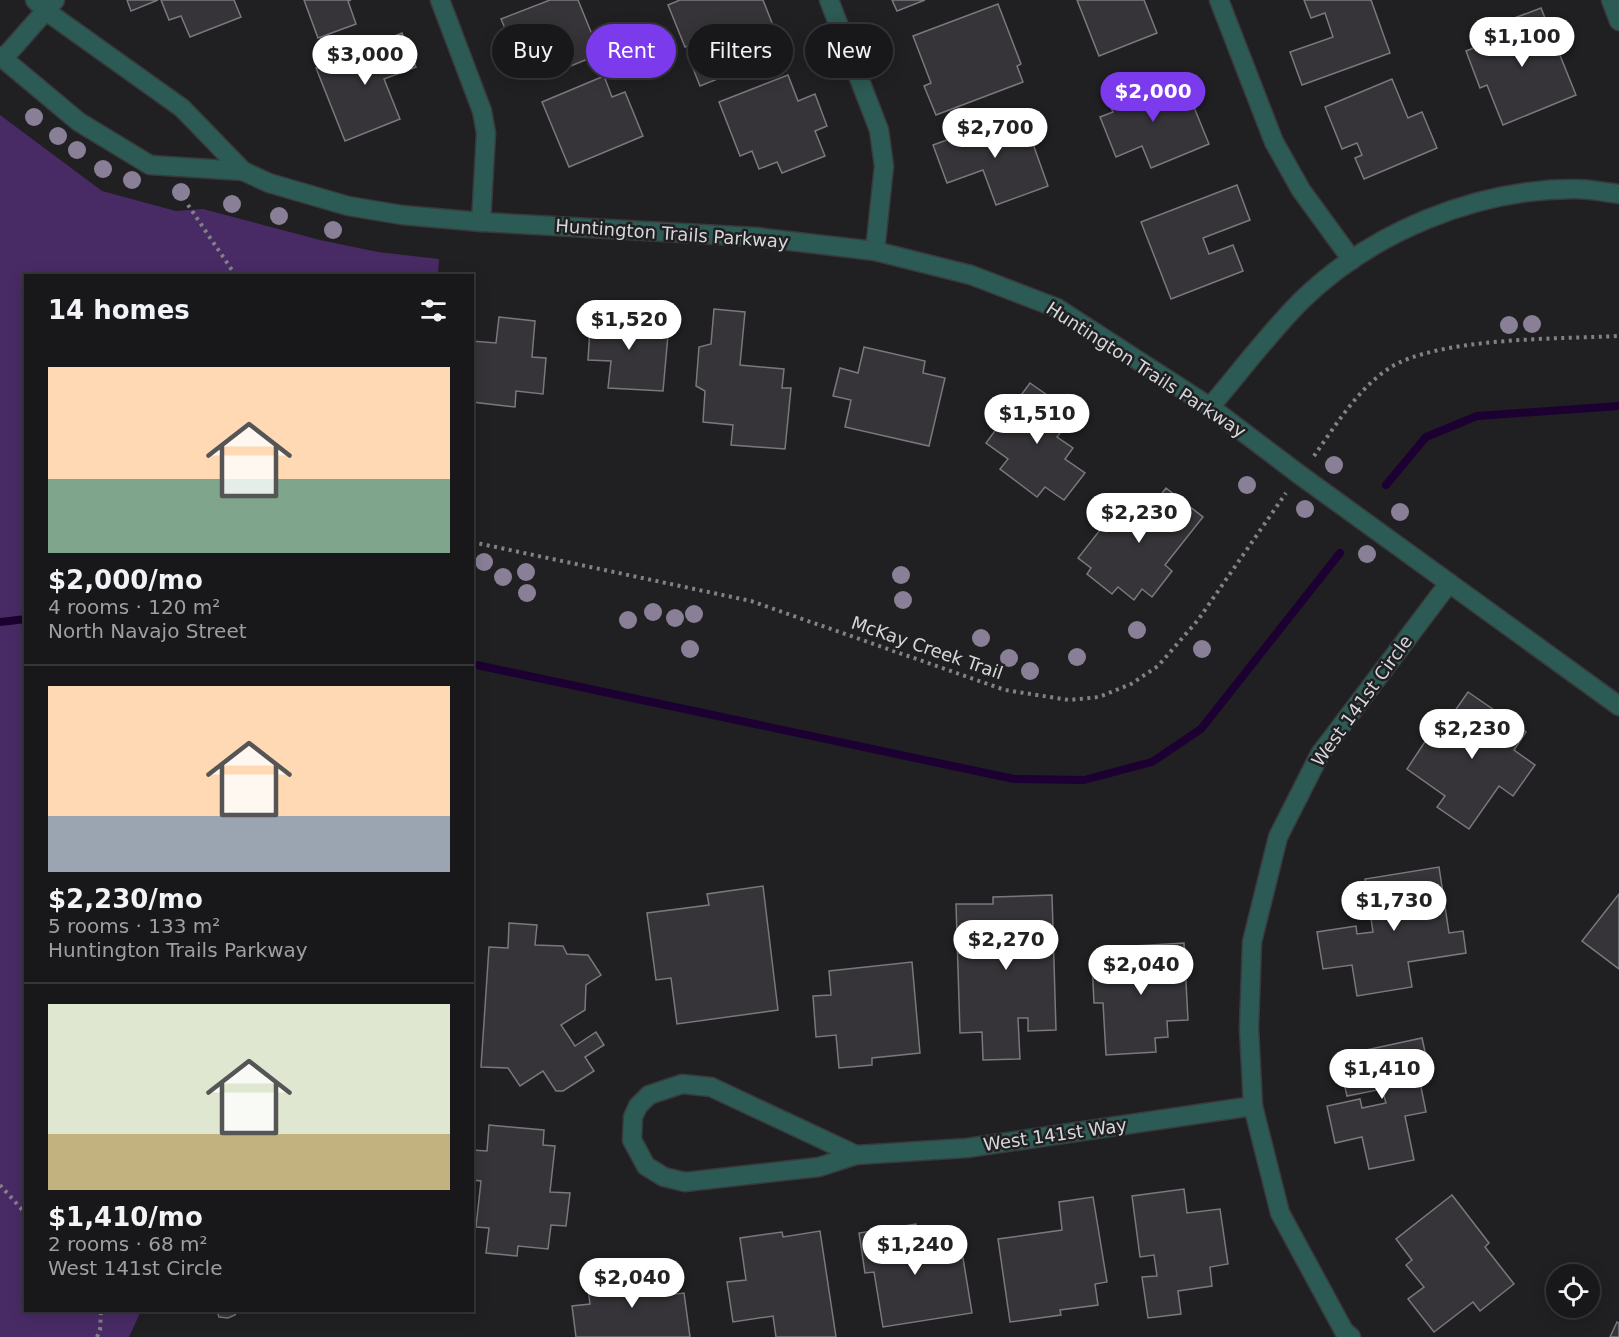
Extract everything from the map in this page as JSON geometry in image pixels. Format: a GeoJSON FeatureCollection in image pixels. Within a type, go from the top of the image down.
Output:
{"type":"FeatureCollection","features":[{"type":"Feature","properties":{"kind":"street"},"geometry":{"type":"LineString","coordinates":[[440,0],[484,122],[486,133],[481,222]]}},
{"type":"Feature","properties":{"kind":"street"},"geometry":{"type":"LineString","coordinates":[[829,0],[879,130],[884,166],[875,250]]}},
{"type":"Feature","properties":{"kind":"street"},"geometry":{"type":"LineString","coordinates":[[1219,0],[1274,142],[1301,190],[1352,261]]}},
{"type":"Feature","properties":{"kind":"street"},"geometry":{"type":"LineString","coordinates":[[1611,0],[1619,21]]}},
{"type":"Feature","properties":{"kind":"street"},"geometry":{"type":"LineString","coordinates":[[2,57],[45,4]]}},
{"type":"Feature","properties":{"kind":"street","name":"Huntington Trails Parkway"},"geometry":{"type":"LineString","coordinates":[[45,4],[182,108],[243,171]]}},
{"type":"Feature","properties":{"kind":"street","name":"Huntington Trails Parkway"},"geometry":{"type":"LineString","coordinates":[[2,57],[79,123],[150,165],[243,171],[269,183],[348,206],[402,215],[481,222],[756,237],[875,250],[972,275],[1057,308],[1210,407],[1619,706]]}},
{"type":"Feature","properties":{"kind":"street"},"geometry":{"type":"LineString","coordinates":[[1210,407],[1302,300],[1352,261],[1394,235],[1442,214],[1498,197],[1573,189],[1619,194]]}},
{"type":"Feature","properties":{"kind":"street","name":"West 141st Circle"},"geometry":{"type":"LineString","coordinates":[[1351,1337],[1344,1331],[1280,1213],[1253,1106],[1249,1028],[1252,942],[1278,837],[1320,754],[1449,583]]}},
{"type":"Feature","properties":{"kind":"street","name":"West 141st Way"},"geometry":{"type":"LineString","coordinates":[[856,1155],[711,1087],[682,1084],[663,1088],[649,1095],[638,1106],[633,1117],[632,1140],[646,1166],[664,1178],[685,1182],[819,1167],[856,1155],[967,1148],[1253,1106]]}},
{"type":"Feature","properties":{"kind":"path"},"geometry":{"type":"LineString","coordinates":[[188,205],[235,274]]}},
{"type":"Feature","properties":{"kind":"path"},"geometry":{"type":"LineString","coordinates":[[1312,458],[1367,387],[1389,368],[1413,356],[1464,346],[1619,336]]}},
{"type":"Feature","properties":{"kind":"path","name":"McKay Creek Trail"},"geometry":{"type":"LineString","coordinates":[[474,542],[751,601],[1005,690],[1069,700],[1099,697],[1120,688],[1158,666],[1198,620],[1287,492]]}},
{"type":"Feature","properties":{"kind":"path"},"geometry":{"type":"LineString","coordinates":[[0,1185],[24,1212]]}},
{"type":"Feature","properties":{"kind":"path"},"geometry":{"type":"LineString","coordinates":[[97,1337],[100,1330],[101,1312]]}},
{"type":"Feature","properties":{"kind":"shaded area"},"geometry":{"type":"Polygon","coordinates":[[[0,115],[102,191],[176,211],[203,209],[320,240],[378,252],[439,259],[438,274],[24,274],[24,1312],[141,1312],[129,1337],[0,1337],[0,115]]]}},
{"type":"Feature","properties":{"kind":"building"},"geometry":{"type":"Polygon","coordinates":[[[127,0],[158,0],[131,11],[127,0]]]}},
{"type":"Feature","properties":{"kind":"building"},"geometry":{"type":"Polygon","coordinates":[[[161,0],[234,0],[241,17],[190,37],[181,16],[169,20],[161,0]]]}},
{"type":"Feature","properties":{"kind":"building"},"geometry":{"type":"Polygon","coordinates":[[[304,0],[351,0],[348,1],[356,24],[318,38],[304,0]]]}},
{"type":"Feature","properties":{"kind":"building"},"geometry":{"type":"Polygon","coordinates":[[[550,0],[578,0],[588,24],[586,60],[574,65],[574,24],[503,24],[501,19],[550,0]]]}},
{"type":"Feature","properties":{"kind":"building"},"geometry":{"type":"Polygon","coordinates":[[[680,0],[763,0],[772,24],[688,24],[688,46],[685,47],[668,5],[680,0]]]}},
{"type":"Feature","properties":{"kind":"building"},"geometry":{"type":"Polygon","coordinates":[[[892,0],[925,0],[897,11],[892,0]]]}},
{"type":"Feature","properties":{"kind":"building"},"geometry":{"type":"Polygon","coordinates":[[[1077,0],[1144,0],[1157,33],[1099,56],[1077,0]]]}},
{"type":"Feature","properties":{"kind":"building"},"geometry":{"type":"Polygon","coordinates":[[[1304,0],[1371,0],[1390,53],[1302,85],[1290,52],[1333,37],[1325,13],[1311,18],[1304,0]]]}},
{"type":"Feature","properties":{"kind":"building"},"geometry":{"type":"Polygon","coordinates":[[[998,4],[1021,64],[1017,66],[1023,82],[936,115],[924,86],[931,83],[913,36],[998,4]]]}},
{"type":"Feature","properties":{"kind":"building"},"geometry":{"type":"Polygon","coordinates":[[[1541,8],[1576,95],[1503,125],[1487,85],[1480,88],[1466,51],[1509,34],[1504,22],[1541,8]]]}},
{"type":"Feature","properties":{"kind":"building"},"geometry":{"type":"Polygon","coordinates":[[[402,33],[416,67],[384,79],[400,119],[345,141],[316,68],[402,33]]]}},
{"type":"Feature","properties":{"kind":"building"},"geometry":{"type":"Polygon","coordinates":[[[1163,76],[1173,101],[1189,95],[1209,144],[1151,168],[1142,146],[1116,157],[1100,117],[1113,112],[1106,96],[1146,79],[1148,83],[1163,76]]]}},
{"type":"Feature","properties":{"kind":"building"},"geometry":{"type":"Polygon","coordinates":[[[599,78],[605,78],[612,97],[625,92],[643,136],[569,167],[542,102],[599,78]]]}},
{"type":"Feature","properties":{"kind":"building"},"geometry":{"type":"Polygon","coordinates":[[[697,78],[720,78],[700,86],[697,78]]]}},
{"type":"Feature","properties":{"kind":"building"},"geometry":{"type":"Polygon","coordinates":[[[780,78],[789,78],[798,101],[815,94],[827,126],[815,131],[825,156],[782,173],[777,162],[759,169],[752,151],[740,156],[719,102],[780,78]]]}},
{"type":"Feature","properties":{"kind":"building"},"geometry":{"type":"Polygon","coordinates":[[[1392,79],[1408,118],[1422,112],[1437,148],[1364,179],[1355,158],[1362,155],[1357,143],[1342,149],[1325,107],[1392,79]]]}},
{"type":"Feature","properties":{"kind":"building"},"geometry":{"type":"Polygon","coordinates":[[[1022,113],[1048,186],[996,205],[983,170],[947,183],[933,145],[1022,113]]]}},
{"type":"Feature","properties":{"kind":"building"},"geometry":{"type":"Polygon","coordinates":[[[1237,185],[1250,220],[1203,238],[1209,254],[1233,245],[1243,271],[1171,299],[1141,222],[1237,185]]]}},
{"type":"Feature","properties":{"kind":"building"},"geometry":{"type":"Polygon","coordinates":[[[714,309],[745,312],[740,365],[784,369],[782,388],[791,388],[785,449],[731,445],[733,425],[703,422],[705,391],[696,386],[699,347],[711,344],[714,309]]]}},
{"type":"Feature","properties":{"kind":"building"},"geometry":{"type":"Polygon","coordinates":[[[591,312],[650,316],[648,334],[668,335],[663,391],[608,388],[611,361],[588,360],[591,312]]]}},
{"type":"Feature","properties":{"kind":"building"},"geometry":{"type":"Polygon","coordinates":[[[499,317],[535,321],[532,357],[546,358],[543,394],[516,391],[515,407],[474,402],[474,341],[496,343],[499,317]]]}},
{"type":"Feature","properties":{"kind":"building"},"geometry":{"type":"Polygon","coordinates":[[[864,347],[925,361],[923,373],[945,378],[929,446],[845,427],[851,400],[833,396],[840,368],[858,373],[864,347]]]}},
{"type":"Feature","properties":{"kind":"building"},"geometry":{"type":"Polygon","coordinates":[[[1030,383],[1074,414],[1057,437],[1073,448],[1065,459],[1085,473],[1064,500],[1045,487],[1037,497],[1000,469],[1008,459],[986,443],[1030,383]]]}},
{"type":"Feature","properties":{"kind":"building"},"geometry":{"type":"Polygon","coordinates":[[[1166,488],[1203,517],[1165,565],[1172,571],[1152,597],[1142,589],[1134,600],[1118,587],[1112,594],[1087,574],[1091,568],[1078,558],[1115,511],[1111,508],[1123,494],[1147,513],[1166,488]]]}},
{"type":"Feature","properties":{"kind":"building"},"geometry":{"type":"Polygon","coordinates":[[[1468,692],[1526,732],[1514,750],[1535,765],[1513,796],[1499,786],[1469,829],[1437,807],[1445,796],[1407,769],[1428,737],[1434,741],[1468,692]]]}},
{"type":"Feature","properties":{"kind":"building"},"geometry":{"type":"Polygon","coordinates":[[[1439,867],[1449,933],[1463,931],[1466,953],[1408,962],[1412,987],[1357,996],[1352,965],[1323,969],[1317,932],[1356,926],[1357,934],[1373,932],[1365,879],[1439,867]]]}},
{"type":"Feature","properties":{"kind":"building"},"geometry":{"type":"Polygon","coordinates":[[[763,886],[778,1010],[677,1024],[671,978],[656,980],[647,913],[709,905],[707,894],[763,886]]]}},
{"type":"Feature","properties":{"kind":"building"},"geometry":{"type":"Polygon","coordinates":[[[1619,894],[1619,969],[1582,941],[1619,894]]]}},
{"type":"Feature","properties":{"kind":"building"},"geometry":{"type":"Polygon","coordinates":[[[1052,895],[1056,1030],[1028,1031],[1028,1018],[1018,1018],[1020,1059],[983,1060],[982,1032],[960,1033],[956,904],[993,904],[993,897],[1052,895]]]}},
{"type":"Feature","properties":{"kind":"building"},"geometry":{"type":"Polygon","coordinates":[[[509,923],[537,925],[535,945],[563,946],[567,954],[588,955],[601,975],[586,985],[585,1010],[561,1025],[575,1046],[596,1032],[604,1045],[585,1057],[594,1071],[563,1091],[556,1091],[543,1071],[520,1086],[508,1068],[481,1067],[489,947],[508,948],[509,923]]]}},
{"type":"Feature","properties":{"kind":"building"},"geometry":{"type":"Polygon","coordinates":[[[1184,943],[1188,1020],[1167,1021],[1168,1037],[1155,1038],[1156,1052],[1106,1055],[1103,1003],[1094,1003],[1092,963],[1118,962],[1117,947],[1184,943]]]}},
{"type":"Feature","properties":{"kind":"building"},"geometry":{"type":"Polygon","coordinates":[[[912,962],[920,1053],[872,1058],[872,1065],[839,1068],[836,1035],[816,1037],[813,996],[831,995],[829,971],[912,962]]]}},
{"type":"Feature","properties":{"kind":"building"},"geometry":{"type":"Polygon","coordinates":[[[1422,1038],[1431,1079],[1420,1082],[1426,1112],[1405,1116],[1414,1160],[1369,1169],[1362,1137],[1335,1143],[1327,1106],[1360,1099],[1362,1108],[1386,1103],[1382,1089],[1347,1096],[1338,1056],[1422,1038]]]}},
{"type":"Feature","properties":{"kind":"building"},"geometry":{"type":"Polygon","coordinates":[[[489,1125],[544,1130],[543,1145],[555,1146],[550,1192],[570,1193],[566,1226],[551,1225],[548,1249],[518,1246],[517,1256],[486,1253],[489,1228],[476,1227],[481,1181],[474,1180],[474,1150],[487,1151],[489,1125]]]}},
{"type":"Feature","properties":{"kind":"building"},"geometry":{"type":"Polygon","coordinates":[[[1184,1189],[1187,1213],[1220,1209],[1228,1264],[1210,1267],[1212,1286],[1178,1291],[1181,1314],[1148,1318],[1142,1277],[1157,1276],[1154,1255],[1140,1257],[1132,1196],[1184,1189]]]}},
{"type":"Feature","properties":{"kind":"building"},"geometry":{"type":"Polygon","coordinates":[[[1452,1195],[1489,1243],[1485,1247],[1514,1284],[1480,1311],[1473,1302],[1434,1332],[1408,1299],[1424,1287],[1406,1265],[1412,1260],[1396,1239],[1452,1195]]]}},
{"type":"Feature","properties":{"kind":"building"},"geometry":{"type":"Polygon","coordinates":[[[1093,1197],[1107,1282],[1095,1284],[1098,1305],[1060,1310],[1061,1315],[1010,1322],[998,1239],[1062,1230],[1059,1202],[1093,1197]]]}},
{"type":"Feature","properties":{"kind":"building"},"geometry":{"type":"Polygon","coordinates":[[[916,1224],[919,1242],[949,1237],[952,1254],[962,1252],[972,1313],[883,1327],[874,1272],[865,1273],[859,1233],[916,1224]]]}},
{"type":"Feature","properties":{"kind":"building"},"geometry":{"type":"Polygon","coordinates":[[[820,1231],[836,1337],[776,1337],[773,1316],[733,1322],[727,1282],[746,1280],[740,1238],[782,1232],[783,1237],[820,1231]]]}},
{"type":"Feature","properties":{"kind":"building"},"geometry":{"type":"Polygon","coordinates":[[[664,1270],[668,1295],[684,1293],[690,1337],[576,1337],[572,1306],[590,1304],[587,1281],[664,1270]]]}},
{"type":"Feature","properties":{"kind":"building"},"geometry":{"type":"Polygon","coordinates":[[[217,1312],[236,1312],[228,1318],[219,1317],[217,1312]]]}},
{"type":"Feature","properties":{"kind":"building"},"geometry":{"type":"Polygon","coordinates":[[[1617,1322],[1619,1323],[1619,1337],[1610,1337],[1617,1322]]]}},
{"type":"Feature","properties":{"kind":"waterway"},"geometry":{"type":"LineString","coordinates":[[1386,485],[1426,437],[1477,416],[1619,406]]}},
{"type":"Feature","properties":{"kind":"waterway"},"geometry":{"type":"LineString","coordinates":[[474,664],[1014,779],[1084,780],[1152,762],[1201,729],[1340,553]]}},
{"type":"Feature","properties":{"kind":"waterway"},"geometry":{"type":"LineString","coordinates":[[0,622],[24,619]]}}]}
